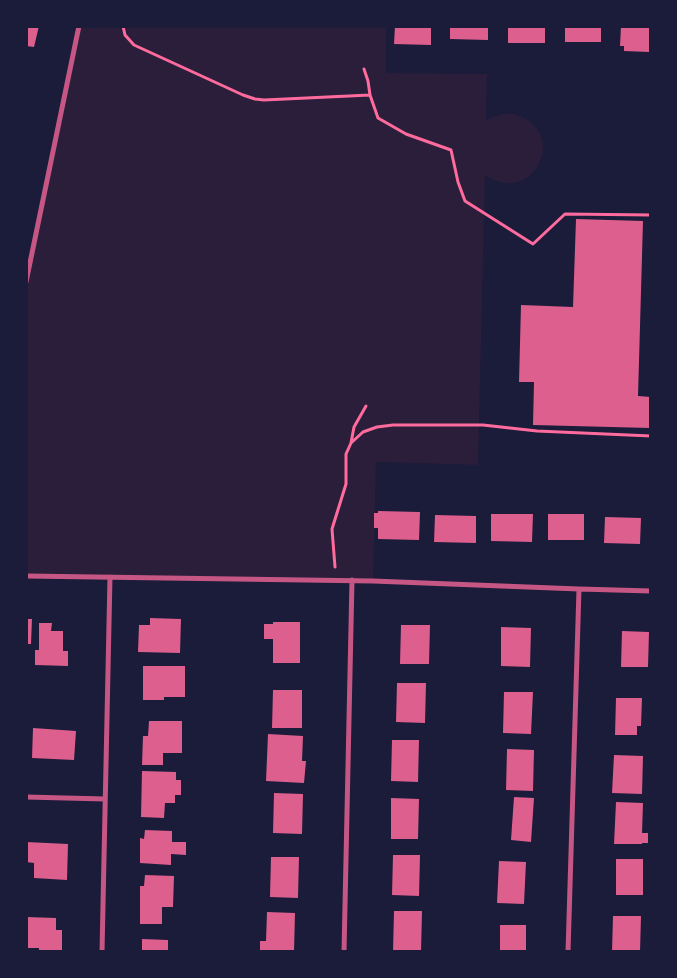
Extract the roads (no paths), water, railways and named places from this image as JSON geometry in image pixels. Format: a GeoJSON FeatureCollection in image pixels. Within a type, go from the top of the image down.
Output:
{"type":"FeatureCollection","features":[{"type":"Feature","properties":{"kind":"street"},"geometry":{"type":"LineString","coordinates":[[26,282],[79,26]]}},
{"type":"Feature","properties":{"kind":"street"},"geometry":{"type":"LineString","coordinates":[[26,576],[352,580],[651,591]]}},
{"type":"Feature","properties":{"kind":"street"},"geometry":{"type":"LineString","coordinates":[[102,952],[110,577]]}},
{"type":"Feature","properties":{"kind":"street"},"geometry":{"type":"LineString","coordinates":[[344,952],[352,580]]}},
{"type":"Feature","properties":{"kind":"street"},"geometry":{"type":"LineString","coordinates":[[568,952],[580,589]]}},
{"type":"Feature","properties":{"kind":"street"},"geometry":{"type":"LineString","coordinates":[[26,797],[105,799]]}}]}
